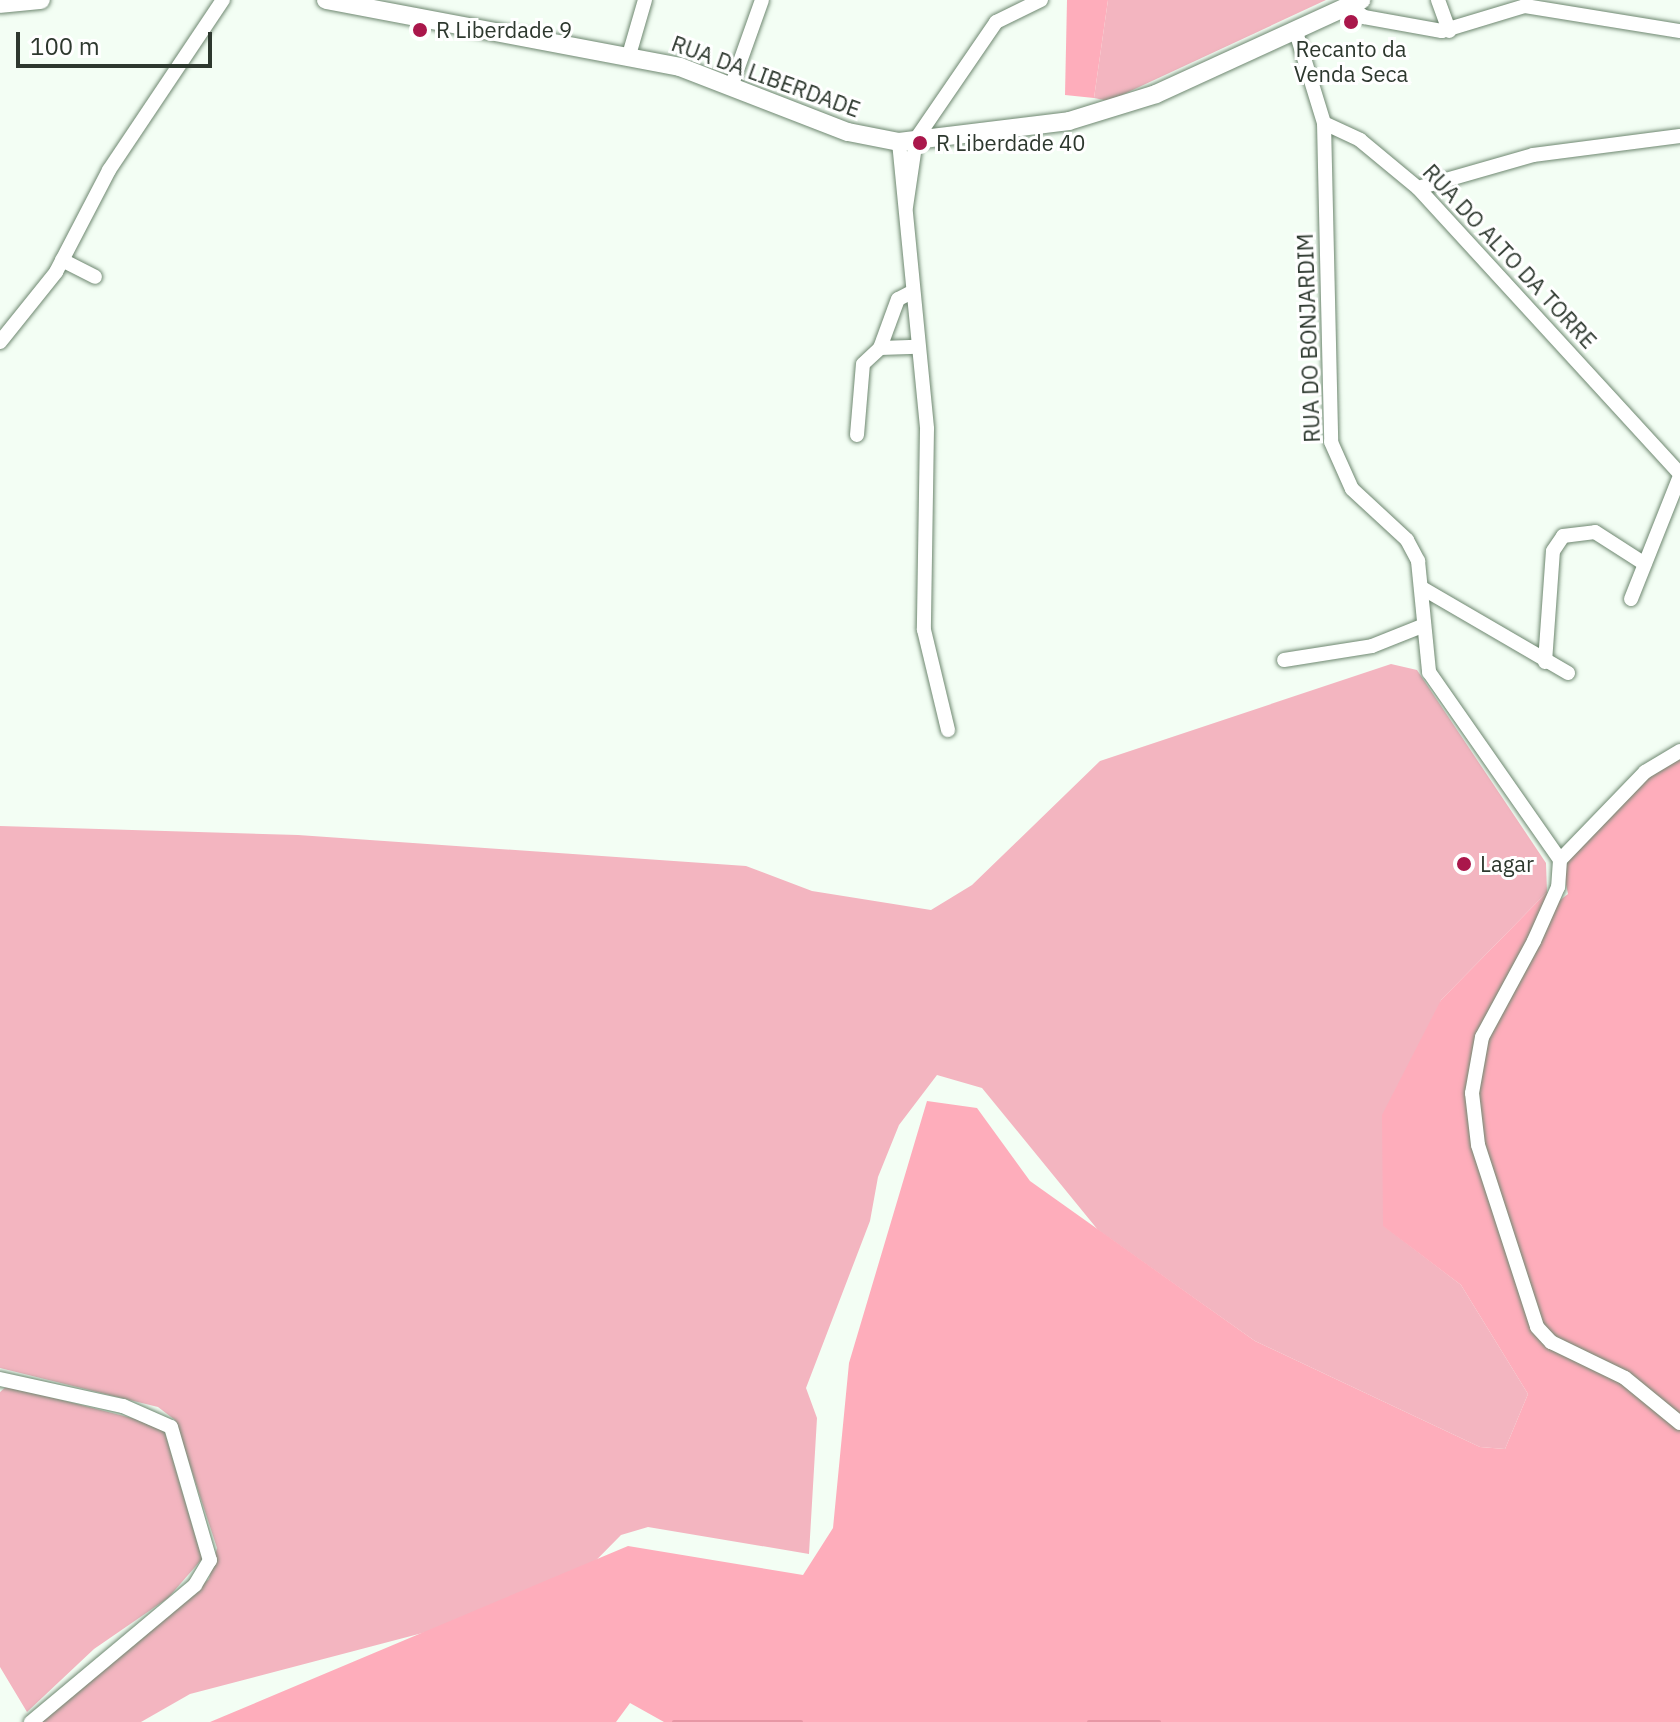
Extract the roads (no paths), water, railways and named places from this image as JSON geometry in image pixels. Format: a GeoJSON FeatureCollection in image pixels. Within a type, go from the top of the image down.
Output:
{"type":"FeatureCollection","features":[{"type":"Feature","properties":{"kind":"street"},"geometry":{"type":"LineString","coordinates":[[0,4],[41,0]]}},
{"type":"Feature","properties":{"kind":"street"},"geometry":{"type":"LineString","coordinates":[[0,342],[62,260],[109,170],[223,0]]}},
{"type":"Feature","properties":{"kind":"street","name":"RUA DA LIBERDADE"},"geometry":{"type":"LineString","coordinates":[[326,0],[364,4],[629,55],[731,87],[848,132],[908,140],[1069,121],[1156,94],[1355,3]]}},
{"type":"Feature","properties":{"kind":"street"},"geometry":{"type":"LineString","coordinates":[[629,55],[645,0]]}},
{"type":"Feature","properties":{"kind":"street"},"geometry":{"type":"LineString","coordinates":[[731,87],[762,0]]}},
{"type":"Feature","properties":{"kind":"street"},"geometry":{"type":"LineString","coordinates":[[948,730],[924,630],[928,464],[902,223],[908,140],[996,22],[1041,0]]}},
{"type":"Feature","properties":{"kind":"street"},"geometry":{"type":"LineString","coordinates":[[1438,0],[1449,31]]}},
{"type":"Feature","properties":{"kind":"street"},"geometry":{"type":"LineString","coordinates":[[1355,3],[1364,17],[1449,31],[1525,6],[1680,31]]}},
{"type":"Feature","properties":{"kind":"street","name":"RUA DO BONJARDIM"},"geometry":{"type":"LineString","coordinates":[[1296,32],[1324,123],[1331,442],[1352,489],[1407,540],[1422,588],[1422,626],[1429,672],[1560,860]]}},
{"type":"Feature","properties":{"kind":"street","name":"RUA DO ALTO DA TORRE"},"geometry":{"type":"LineString","coordinates":[[1324,123],[1360,140],[1418,188],[1680,475]]}},
{"type":"Feature","properties":{"kind":"street"},"geometry":{"type":"LineString","coordinates":[[1418,188],[1533,155],[1680,136]]}},
{"type":"Feature","properties":{"kind":"street"},"geometry":{"type":"LineString","coordinates":[[62,260],[95,277]]}},
{"type":"Feature","properties":{"kind":"street"},"geometry":{"type":"LineString","coordinates":[[857,435],[863,364],[880,348],[898,299],[910,293]]}},
{"type":"Feature","properties":{"kind":"street"},"geometry":{"type":"LineString","coordinates":[[880,348],[917,347]]}},
{"type":"Feature","properties":{"kind":"street"},"geometry":{"type":"LineString","coordinates":[[1631,599],[1680,475]]}},
{"type":"Feature","properties":{"kind":"street"},"geometry":{"type":"LineString","coordinates":[[1545,662],[1553,551],[1563,536],[1595,532],[1645,564]]}},
{"type":"Feature","properties":{"kind":"street"},"geometry":{"type":"LineString","coordinates":[[1422,588],[1568,673]]}},
{"type":"Feature","properties":{"kind":"street"},"geometry":{"type":"LineString","coordinates":[[1284,660],[1372,646],[1422,626]]}},
{"type":"Feature","properties":{"kind":"street"},"geometry":{"type":"LineString","coordinates":[[1680,751],[1645,772],[1560,860],[1552,901],[1474,1059],[1478,1145],[1537,1327],[1551,1342],[1625,1378],[1680,1423]]}},
{"type":"Feature","properties":{"kind":"street"},"geometry":{"type":"LineString","coordinates":[[0,1379],[123,1406],[171,1427],[210,1560],[195,1585],[31,1722]]}},
{"type":"Feature","properties":{"kind":"waterway"},"geometry":{"type":"LineString","coordinates":[[674,1722],[801,1722]]}},
{"type":"Feature","properties":{"kind":"waterway"},"geometry":{"type":"LineString","coordinates":[[1089,1722],[1159,1722]]}},
{"type":"Feature","properties":{"kind":"place","name":"Recanto da Venda Seca"},"geometry":{"type":"Point","coordinates":[1351,22]}},
{"type":"Feature","properties":{"kind":"place","name":"R Liberdade 9"},"geometry":{"type":"Point","coordinates":[420,30]}},
{"type":"Feature","properties":{"kind":"place","name":"R Liberdade 40"},"geometry":{"type":"Point","coordinates":[920,143]}},
{"type":"Feature","properties":{"kind":"place","name":"Lagar"},"geometry":{"type":"Point","coordinates":[1464,864]}}]}
